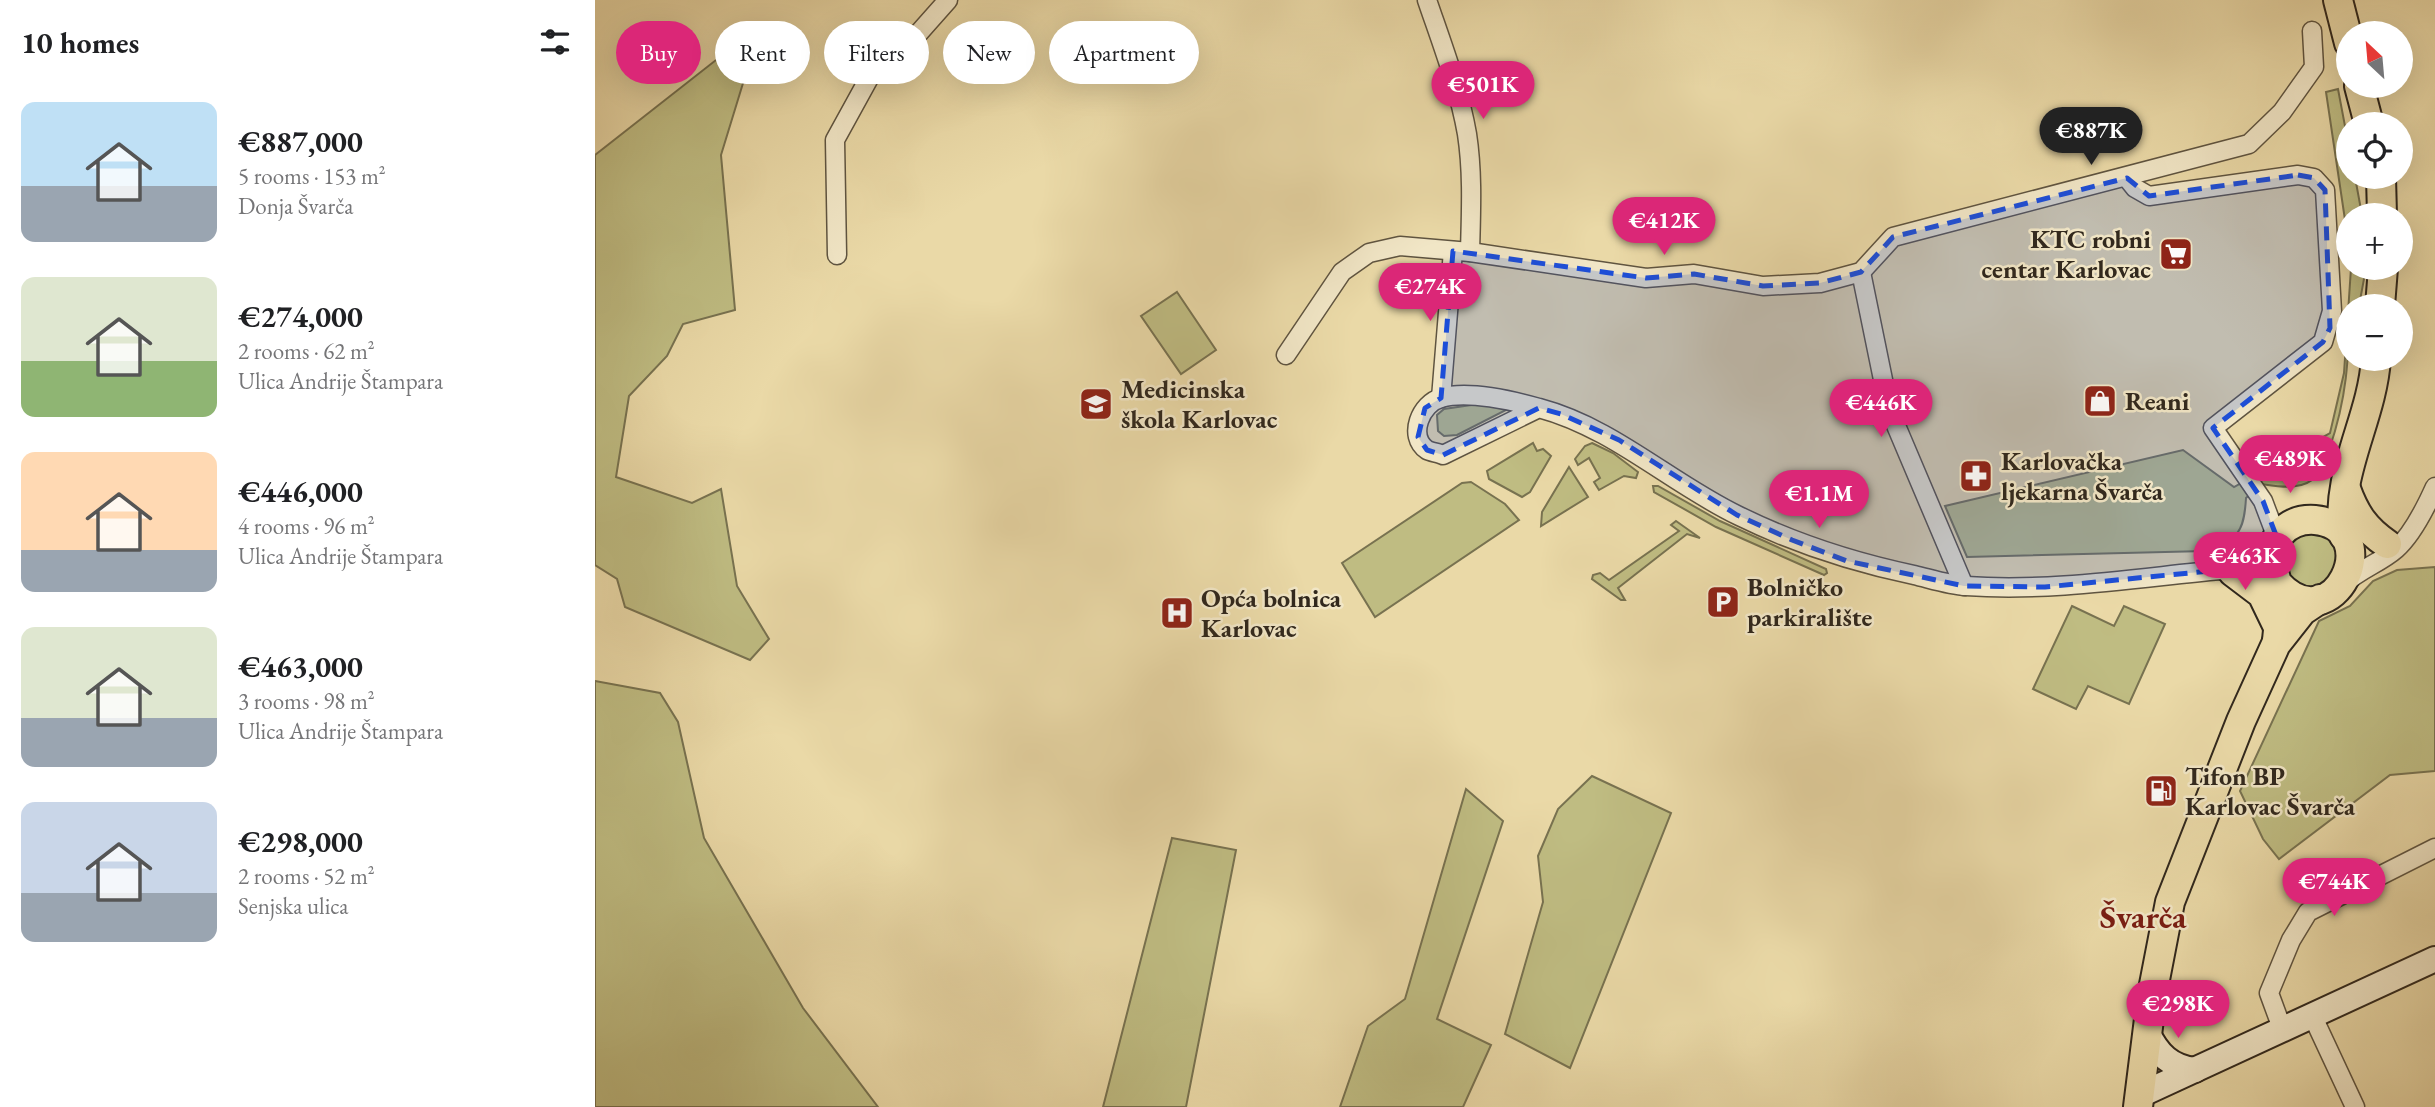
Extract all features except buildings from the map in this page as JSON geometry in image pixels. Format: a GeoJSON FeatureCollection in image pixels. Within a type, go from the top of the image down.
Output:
{"type":"FeatureCollection","features":[{"type":"Feature","properties":{"kind":"main road"},"geometry":{"type":"LineString","coordinates":[[2338,0],[2343,21]]}},
{"type":"Feature","properties":{"kind":"main road"},"geometry":{"type":"LineString","coordinates":[[2277,635],[2302,611],[2331,593],[2351,562],[2341,517],[2345,481],[2364,427],[2374,371]]}},
{"type":"Feature","properties":{"kind":"main road"},"geometry":{"type":"LineString","coordinates":[[2138,1101],[2170,902],[2277,635],[2277,583],[2270,562],[2287,530],[2325,503],[2345,481]]}},
{"type":"Feature","properties":{"kind":"main road"},"geometry":{"type":"LineString","coordinates":[[2345,481],[2358,518],[2372,534],[2396,541]]}},
{"type":"Feature","properties":{"kind":"main road"},"geometry":{"type":"LineString","coordinates":[[2287,530],[2322,521],[2344,536]]}},
{"type":"Feature","properties":{"kind":"main road"},"geometry":{"type":"LineString","coordinates":[[2227,571],[2262,594],[2277,635]]}},
{"type":"Feature","properties":{"kind":"main road"},"geometry":{"type":"LineString","coordinates":[[2277,583],[2294,597],[2331,593]]}},
{"type":"Feature","properties":{"kind":"street"},"geometry":{"type":"LineString","coordinates":[[837,255],[835,140],[879,60],[917,35],[948,0]]}},
{"type":"Feature","properties":{"kind":"street"},"geometry":{"type":"LineString","coordinates":[[1427,0],[1456,88],[1467,134],[1472,183],[1441,398]]}},
{"type":"Feature","properties":{"kind":"street"},"geometry":{"type":"LineString","coordinates":[[1286,355],[1342,272],[1369,253],[1400,246],[1646,278],[1694,274],[1763,286],[1820,283],[1860,272],[1892,237],[2127,178],[2249,144],[2281,112],[2314,67],[2312,31]]}},
{"type":"Feature","properties":{"kind":"street"},"geometry":{"type":"LineString","coordinates":[[2127,178],[2135,188],[2149,196],[2298,176],[2314,178],[2325,190],[2332,311],[2323,342],[2213,428],[2263,501],[2287,530],[2262,550],[2227,571]]}},
{"type":"Feature","properties":{"kind":"street"},"geometry":{"type":"LineString","coordinates":[[1860,272],[1889,409],[1964,586]]}},
{"type":"Feature","properties":{"kind":"street"},"geometry":{"type":"LineString","coordinates":[[1539,408],[1443,455],[1427,450],[1418,437],[1418,422],[1425,408],[1441,398],[1499,397],[1539,408],[1583,422],[1619,440],[1652,466],[1737,516],[1792,540],[1847,561],[1964,586],[2045,587],[2227,571],[2259,575],[2277,583]]}},
{"type":"Feature","properties":{"kind":"street"},"geometry":{"type":"LineString","coordinates":[[2331,593],[2358,570],[2395,550],[2396,541],[2435,487]]}},
{"type":"Feature","properties":{"kind":"street"},"geometry":{"type":"LineString","coordinates":[[2344,536],[2359,544],[2396,541]]}},
{"type":"Feature","properties":{"kind":"street"},"geometry":{"type":"LineString","coordinates":[[2283,1031],[2269,993],[2291,940],[2308,912],[2319,904],[2435,848]]}},
{"type":"Feature","properties":{"kind":"street"},"geometry":{"type":"LineString","coordinates":[[2138,1101],[2195,1070],[2435,959]]}},
{"type":"Feature","properties":{"kind":"street"},"geometry":{"type":"LineString","coordinates":[[2313,1017],[2355,1107]]}},
{"type":"Feature","properties":{"kind":"street"},"geometry":{"type":"LineString","coordinates":[[2147,1032],[2154,1048],[2166,1060],[2180,1068],[2195,1070]]}},
{"type":"Feature","properties":{"kind":"highlighted area"},"geometry":{"type":"Polygon","coordinates":[[[2298,175],[2314,178],[2325,190],[2330,328],[2323,342],[2213,428],[2263,501],[2277,538],[2220,570],[2045,587],[1964,586],[1847,561],[1792,540],[1737,515],[1619,440],[1561,414],[1539,408],[1443,455],[1427,450],[1418,437],[1425,408],[1441,398],[1453,251],[1646,278],[1694,274],[1763,286],[1820,283],[1861,272],[1893,237],[2127,178],[2149,196],[2298,175]]]}},
{"type":"Feature","properties":{"kind":"shaded area"},"geometry":{"type":"Polygon","coordinates":[[[715,61],[715,84],[743,84],[721,155],[735,310],[683,324],[667,356],[629,396],[616,477],[692,503],[721,489],[737,586],[769,639],[750,660],[625,607],[617,579],[595,565],[595,155],[685,84],[701,84],[701,72],[715,61]]]}},
{"type":"Feature","properties":{"kind":"shaded area"},"geometry":{"type":"Polygon","coordinates":[[[2336,90],[2336,98],[2340,98],[2342,112],[2336,112],[2336,159],[2326,92],[2336,90]]]}},
{"type":"Feature","properties":{"kind":"shaded area"},"geometry":{"type":"Polygon","coordinates":[[[2340,189],[2357,189],[2360,203],[2342,203],[2340,189]]]}},
{"type":"Feature","properties":{"kind":"shaded area"},"geometry":{"type":"Polygon","coordinates":[[[2350,280],[2364,280],[2361,294],[2349,294],[2350,280]]]}},
{"type":"Feature","properties":{"kind":"shaded area"},"geometry":{"type":"Polygon","coordinates":[[[1177,292],[1216,350],[1181,374],[1141,316],[1177,292]]]}},
{"type":"Feature","properties":{"kind":"shaded area"},"geometry":{"type":"Polygon","coordinates":[[[2346,371],[2335,431],[2320,472],[2306,484],[2299,486],[2262,484],[2246,498],[2241,527],[2237,533],[2225,543],[2206,551],[1967,557],[1945,506],[2183,450],[2234,487],[2330,433],[2346,371]]]}},
{"type":"Feature","properties":{"kind":"shaded area"},"geometry":{"type":"Polygon","coordinates":[[[1485,403],[1510,408],[1457,435],[1444,436],[1438,431],[1437,415],[1444,409],[1485,403]]]}},
{"type":"Feature","properties":{"kind":"shaded area"},"geometry":{"type":"Polygon","coordinates":[[[1533,443],[1537,451],[1543,449],[1551,456],[1530,492],[1522,497],[1489,479],[1487,471],[1533,443]]]}},
{"type":"Feature","properties":{"kind":"shaded area"},"geometry":{"type":"Polygon","coordinates":[[[1592,443],[1613,453],[1638,472],[1636,478],[1624,476],[1599,490],[1594,482],[1600,478],[1589,458],[1578,465],[1575,459],[1585,446],[1592,443]]]}},
{"type":"Feature","properties":{"kind":"shaded area"},"geometry":{"type":"Polygon","coordinates":[[[1569,467],[1588,497],[1541,526],[1542,512],[1569,467]]]}},
{"type":"Feature","properties":{"kind":"shaded area"},"geometry":{"type":"Polygon","coordinates":[[[1471,482],[1505,504],[1519,520],[1375,617],[1342,563],[1462,483],[1471,482]]]}},
{"type":"Feature","properties":{"kind":"shaded area"},"geometry":{"type":"Polygon","coordinates":[[[1653,486],[1658,486],[1720,521],[1826,569],[1827,573],[1824,575],[1716,527],[1654,492],[1653,486]]]}},
{"type":"Feature","properties":{"kind":"shaded area"},"geometry":{"type":"Polygon","coordinates":[[[1676,521],[1700,538],[1687,534],[1618,588],[1625,600],[1621,600],[1592,579],[1593,575],[1600,573],[1609,580],[1679,531],[1671,525],[1676,521]]]}},
{"type":"Feature","properties":{"kind":"shaded area"},"geometry":{"type":"Polygon","coordinates":[[[2304,529],[2333,538],[2341,567],[2320,589],[2292,584],[2282,548],[2304,529]]]}},
{"type":"Feature","properties":{"kind":"shaded area"},"geometry":{"type":"Polygon","coordinates":[[[2435,567],[2435,771],[2390,775],[2279,859],[2263,839],[2240,791],[2319,621],[2350,606],[2373,581],[2397,570],[2435,567]]]}},
{"type":"Feature","properties":{"kind":"shaded area"},"geometry":{"type":"Polygon","coordinates":[[[2072,606],[2114,626],[2124,606],[2165,624],[2129,704],[2088,686],[2076,709],[2033,689],[2072,606]]]}},
{"type":"Feature","properties":{"kind":"shaded area"},"geometry":{"type":"Polygon","coordinates":[[[595,681],[660,693],[678,722],[704,838],[803,1008],[878,1107],[595,1107],[595,681]]]}},
{"type":"Feature","properties":{"kind":"shaded area"},"geometry":{"type":"Polygon","coordinates":[[[1592,776],[1671,813],[1570,1068],[1505,1034],[1543,902],[1538,856],[1558,809],[1592,776]]]}},
{"type":"Feature","properties":{"kind":"shaded area"},"geometry":{"type":"Polygon","coordinates":[[[1466,789],[1503,821],[1437,1019],[1491,1045],[1463,1107],[1340,1107],[1368,1026],[1405,999],[1466,789]]]}},
{"type":"Feature","properties":{"kind":"shaded area"},"geometry":{"type":"Polygon","coordinates":[[[1172,838],[1236,850],[1186,1107],[1103,1107],[1172,838]]]}},
{"type":"Feature","properties":{"kind":"place","name":"KTC robni centar Karlovac"},"geometry":{"type":"Point","coordinates":[2176,254]}},
{"type":"Feature","properties":{"kind":"place","name":"Reani"},"geometry":{"type":"Point","coordinates":[2100,401]}},
{"type":"Feature","properties":{"kind":"place","name":"Medicinska škola Karlovac"},"geometry":{"type":"Point","coordinates":[1096,404]}},
{"type":"Feature","properties":{"kind":"place","name":"Karlovačka ljekarna Švarča"},"geometry":{"type":"Point","coordinates":[1976,476]}},
{"type":"Feature","properties":{"kind":"place","name":"Bolničko parkiralište"},"geometry":{"type":"Point","coordinates":[1723,602]}},
{"type":"Feature","properties":{"kind":"place","name":"Opća bolnica Karlovac"},"geometry":{"type":"Point","coordinates":[1177,613]}},
{"type":"Feature","properties":{"kind":"place","name":"Tifon BP Karlovac Švarča"},"geometry":{"type":"Point","coordinates":[2161,791]}},
{"type":"Feature","properties":{"kind":"district","name":"Švarča"},"geometry":{"type":"Point","coordinates":[2143,916]}}]}
